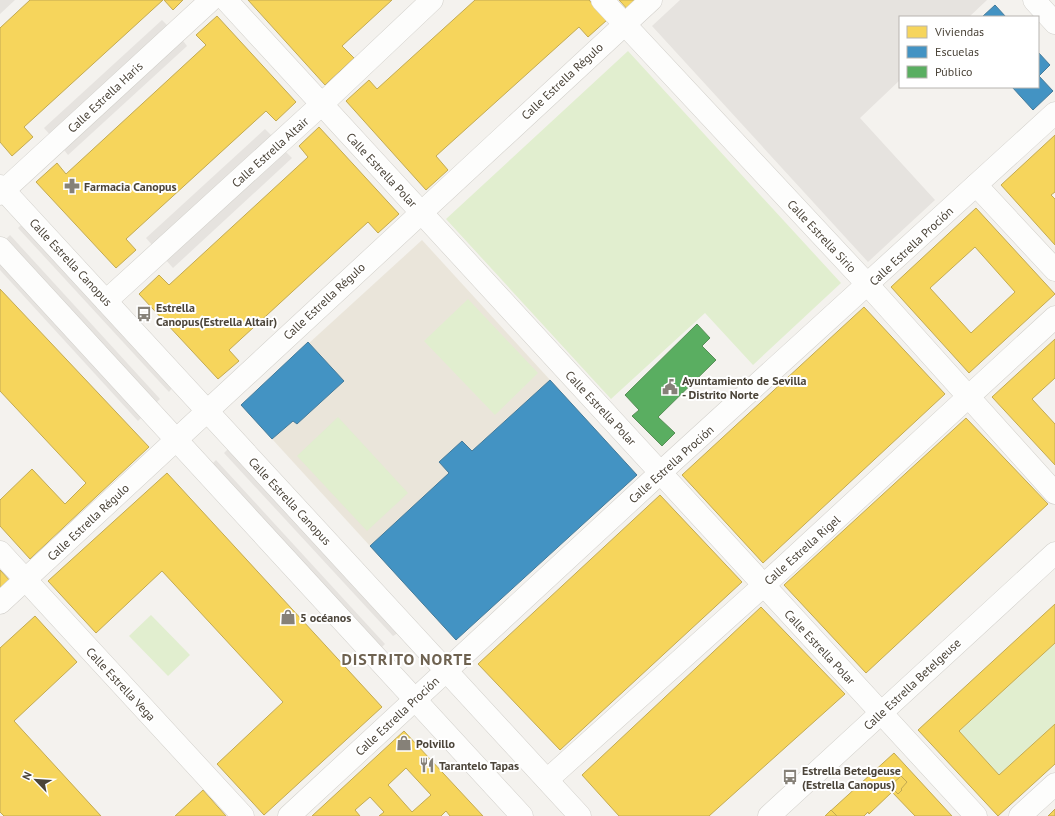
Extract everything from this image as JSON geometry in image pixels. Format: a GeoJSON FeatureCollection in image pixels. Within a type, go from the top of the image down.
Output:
{"type":"FeatureCollection","features":[{"type":"Feature","properties":{"kind":"street","name":"Calle Estrella Haris"},"geometry":{"type":"LineString","coordinates":[[1,190],[211,0]]}},
{"type":"Feature","properties":{"kind":"street","name":"Calle Estrella Polar"},"geometry":{"type":"LineString","coordinates":[[226,0],[976,816]]}},
{"type":"Feature","properties":{"kind":"street","name":"Calle Estrella Altair"},"geometry":{"type":"LineString","coordinates":[[106,301],[322,104],[432,0]]}},
{"type":"Feature","properties":{"kind":"street","name":"Calle Estrella Sirio"},"geometry":{"type":"LineString","coordinates":[[602,0],[868,285],[1055,493]]}},
{"type":"Feature","properties":{"kind":"street","name":"Calle Estrella Régulo"},"geometry":{"type":"LineString","coordinates":[[0,603],[420,212],[651,0]]}},
{"type":"Feature","properties":{"kind":"street"},"geometry":{"type":"LineString","coordinates":[[1034,0],[1055,23]]}},
{"type":"Feature","properties":{"kind":"street","name":"Calle Estrella Proción"},"geometry":{"type":"LineString","coordinates":[[289,816],[446,670],[1055,113]]}},
{"type":"Feature","properties":{"kind":"street"},"geometry":{"type":"LineString","coordinates":[[976,185],[1055,270]]}},
{"type":"Feature","properties":{"kind":"street","name":"Calle Estrella Canopus"},"geometry":{"type":"LineString","coordinates":[[1,190],[106,301],[580,816]]}},
{"type":"Feature","properties":{"kind":"street"},"geometry":{"type":"LineString","coordinates":[[0,248],[522,816]]}},
{"type":"Feature","properties":{"kind":"street","name":"Calle Estrella Rigel"},"geometry":{"type":"LineString","coordinates":[[547,780],[764,585],[969,398],[1055,317]]}},
{"type":"Feature","properties":{"kind":"street","name":"Calle Estrella Vega"},"geometry":{"type":"LineString","coordinates":[[0,552],[243,816]]}},
{"type":"Feature","properties":{"kind":"street","name":"Calle Estrella Betelgeuse"},"geometry":{"type":"LineString","coordinates":[[769,816],[1055,553]]}},
{"type":"Feature","properties":{"kind":"street"},"geometry":{"type":"LineString","coordinates":[[1020,816],[1055,784]]}},
{"type":"Feature","properties":{"kind":"shaded area"},"geometry":{"type":"Polygon","coordinates":[[[0,0],[15,0],[0,14],[0,0]]]}},
{"type":"Feature","properties":{"kind":"shaded area"},"geometry":{"type":"Polygon","coordinates":[[[680,0],[987,0],[970,16],[899,16],[899,81],[860,118],[935,200],[868,262],[652,26],[680,0]]]}},
{"type":"Feature","properties":{"kind":"shaded area"},"geometry":{"type":"Polygon","coordinates":[[[162,20],[170,28],[52,137],[44,128],[162,20]]]}},
{"type":"Feature","properties":{"kind":"shaded area"},"geometry":{"type":"Polygon","coordinates":[[[180,37],[187,46],[68,155],[61,146],[180,37]]]}},
{"type":"Feature","properties":{"kind":"shaded area"},"geometry":{"type":"Polygon","coordinates":[[[265,129],[273,137],[153,246],[146,238],[265,129]]]}},
{"type":"Feature","properties":{"kind":"shaded area"},"geometry":{"type":"Polygon","coordinates":[[[284,150],[292,158],[173,268],[165,259],[284,150]]]}},
{"type":"Feature","properties":{"kind":"shaded area"},"geometry":{"type":"Polygon","coordinates":[[[22,224],[172,388],[169,392],[18,228],[22,224]]]}},
{"type":"Feature","properties":{"kind":"shaded area"},"geometry":{"type":"Polygon","coordinates":[[[10,235],[160,399],[156,403],[6,239],[10,235]]]}},
{"type":"Feature","properties":{"kind":"shaded area"},"geometry":{"type":"Polygon","coordinates":[[[422,240],[637,475],[456,640],[241,405],[422,240]]]}},
{"type":"Feature","properties":{"kind":"shaded area"},"geometry":{"type":"Polygon","coordinates":[[[0,262],[142,417],[138,421],[0,270],[0,262]]]}},
{"type":"Feature","properties":{"kind":"shaded area"},"geometry":{"type":"Polygon","coordinates":[[[228,449],[398,633],[393,636],[224,453],[228,449]]]}},
{"type":"Feature","properties":{"kind":"shaded area"},"geometry":{"type":"Polygon","coordinates":[[[216,460],[385,644],[381,648],[212,464],[216,460]]]}},
{"type":"Feature","properties":{"kind":"green space"},"geometry":{"type":"Polygon","coordinates":[[[628,51],[841,283],[753,365],[705,313],[611,399],[446,219],[628,51]]]}},
{"type":"Feature","properties":{"kind":"green space"},"geometry":{"type":"Polygon","coordinates":[[[468,299],[538,373],[495,415],[424,341],[468,299]]]}},
{"type":"Feature","properties":{"kind":"green space"},"geometry":{"type":"Polygon","coordinates":[[[338,417],[408,493],[367,531],[297,456],[338,417]]]}},
{"type":"Feature","properties":{"kind":"green space"},"geometry":{"type":"Polygon","coordinates":[[[151,615],[190,655],[168,676],[129,636],[151,615]]]}},
{"type":"Feature","properties":{"kind":"green space"},"geometry":{"type":"Polygon","coordinates":[[[1055,643],[1055,724],[999,775],[959,731],[1055,643]]]}},
{"type":"Feature","properties":{"kind":"building: Viviendas"},"geometry":{"type":"Polygon","coordinates":[[[30,0],[163,0],[24,127],[33,137],[12,156],[0,142],[0,28],[30,0]]]}},
{"type":"Feature","properties":{"kind":"building: Viviendas"},"geometry":{"type":"Polygon","coordinates":[[[164,0],[183,0],[173,10],[164,0]]]}},
{"type":"Feature","properties":{"kind":"building: Viviendas"},"geometry":{"type":"Polygon","coordinates":[[[248,0],[392,0],[342,46],[354,58],[325,85],[248,0]]]}},
{"type":"Feature","properties":{"kind":"building: Viviendas"},"geometry":{"type":"Polygon","coordinates":[[[475,0],[589,0],[607,20],[588,37],[579,27],[436,156],[448,170],[426,190],[346,101],[369,80],[377,89],[475,0]]]}},
{"type":"Feature","properties":{"kind":"building: Viviendas"},"geometry":{"type":"Polygon","coordinates":[[[619,0],[643,0],[630,12],[619,0]]]}},
{"type":"Feature","properties":{"kind":"building: Viviendas"},"geometry":{"type":"Polygon","coordinates":[[[217,16],[296,102],[276,121],[266,111],[126,239],[136,250],[116,268],[36,182],[57,163],[66,174],[206,45],[196,35],[217,16]]]}},
{"type":"Feature","properties":{"kind":"building: Viviendas"},"geometry":{"type":"Polygon","coordinates":[[[319,127],[399,214],[378,233],[368,222],[229,350],[239,361],[218,379],[139,294],[159,275],[169,285],[308,157],[299,146],[319,127]]]}},
{"type":"Feature","properties":{"kind":"building: Viviendas"},"geometry":{"type":"Polygon","coordinates":[[[1055,135],[1055,192],[1051,195],[1055,199],[1055,245],[1001,185],[1055,135]]]}},
{"type":"Feature","properties":{"kind":"building: Viviendas"},"geometry":{"type":"Polygon","coordinates":[[[976,208],[1055,294],[969,373],[891,287],[976,208]],[[975,247],[930,288],[971,333],[1015,292],[975,247]]]}},
{"type":"Feature","properties":{"kind":"building: Viviendas"},"geometry":{"type":"Polygon","coordinates":[[[0,289],[149,447],[30,559],[0,526],[0,500],[32,469],[65,504],[86,483],[0,391],[0,289]]]}},
{"type":"Feature","properties":{"kind":"building: Viviendas"},"geometry":{"type":"Polygon","coordinates":[[[864,307],[945,394],[763,563],[682,475],[864,307]]]}},
{"type":"Feature","properties":{"kind":"building: Viviendas"},"geometry":{"type":"Polygon","coordinates":[[[1055,339],[1055,378],[1032,399],[1055,424],[1055,465],[992,397],[1055,339]]]}},
{"type":"Feature","properties":{"kind":"building: Viviendas"},"geometry":{"type":"Polygon","coordinates":[[[966,418],[1048,504],[866,673],[784,585],[966,418]]]}},
{"type":"Feature","properties":{"kind":"building: Viviendas"},"geometry":{"type":"Polygon","coordinates":[[[167,473],[382,707],[264,815],[217,764],[283,702],[162,571],[96,633],[48,581],[167,473]]]}},
{"type":"Feature","properties":{"kind":"building: Viviendas"},"geometry":{"type":"Polygon","coordinates":[[[660,495],[742,582],[560,750],[478,664],[660,495]]]}},
{"type":"Feature","properties":{"kind":"building: Viviendas"},"geometry":{"type":"Polygon","coordinates":[[[0,570],[13,584],[0,596],[0,570]]]}},
{"type":"Feature","properties":{"kind":"building: Viviendas"},"geometry":{"type":"Polygon","coordinates":[[[1055,604],[1055,643],[959,731],[999,775],[1055,724],[1055,764],[998,816],[918,730],[1055,604]]]}},
{"type":"Feature","properties":{"kind":"building: Viviendas"},"geometry":{"type":"Polygon","coordinates":[[[761,607],[845,694],[709,816],[619,816],[582,775],[761,607]]]}},
{"type":"Feature","properties":{"kind":"building: Viviendas"},"geometry":{"type":"Polygon","coordinates":[[[35,616],[77,662],[14,721],[101,816],[4,816],[0,812],[0,648],[35,616]]]}},
{"type":"Feature","properties":{"kind":"building: Viviendas"},"geometry":{"type":"Polygon","coordinates":[[[404,731],[483,816],[450,816],[446,811],[441,816],[379,816],[384,812],[370,797],[355,810],[360,816],[312,816],[404,731]],[[406,768],[388,785],[412,812],[431,795],[406,768]]]}},
{"type":"Feature","properties":{"kind":"building: Viviendas"},"geometry":{"type":"Polygon","coordinates":[[[894,753],[952,816],[915,816],[892,792],[869,814],[868,812],[864,816],[825,816],[894,753]]]}},
{"type":"Feature","properties":{"kind":"building: Viviendas"},"geometry":{"type":"Polygon","coordinates":[[[901,776],[907,782],[898,794],[890,786],[901,776]]]}},
{"type":"Feature","properties":{"kind":"building: Viviendas"},"geometry":{"type":"Polygon","coordinates":[[[203,790],[226,816],[175,816],[203,790]]]}},
{"type":"Feature","properties":{"kind":"building: Viviendas"},"geometry":{"type":"Polygon","coordinates":[[[1055,809],[1055,816],[1048,816],[1055,809]]]}},
{"type":"Feature","properties":{"kind":"building: Viviendas"},"geometry":{"type":"Polygon","coordinates":[[[831,810],[837,816],[825,816],[831,810]]]}},
{"type":"Feature","properties":{"kind":"building: Escuelas"},"geometry":{"type":"Polygon","coordinates":[[[995,5],[1005,16],[983,16],[995,5]]]}},
{"type":"Feature","properties":{"kind":"building: Escuelas"},"geometry":{"type":"Polygon","coordinates":[[[1039,53],[1050,65],[1039,76],[1039,53]]]}},
{"type":"Feature","properties":{"kind":"building: Escuelas"},"geometry":{"type":"Polygon","coordinates":[[[1039,76],[1053,91],[1033,110],[1013,88],[1039,88],[1039,76]]]}},
{"type":"Feature","properties":{"kind":"building: Escuelas"},"geometry":{"type":"Polygon","coordinates":[[[308,342],[344,381],[297,424],[293,421],[272,439],[241,405],[308,342]]]}},
{"type":"Feature","properties":{"kind":"building: Escuelas"},"geometry":{"type":"Polygon","coordinates":[[[550,380],[637,475],[456,640],[370,546],[449,473],[439,462],[462,441],[472,451],[550,380]]]}},
{"type":"Feature","properties":{"kind":"building: Público","name":"Ayuntamiento de Sevilla - Distrito Norte"},"geometry":{"type":"Polygon","coordinates":[[[697,324],[710,338],[702,346],[716,360],[658,417],[675,433],[662,446],[632,416],[639,410],[625,395],[697,324]]]}},
{"type":"Feature","properties":{"kind":"place","name":"Farmacia Canopus"},"geometry":{"type":"Point","coordinates":[72,186]}},
{"type":"Feature","properties":{"kind":"place","name":"Estrella Canopus(Estrella Altair)"},"geometry":{"type":"Point","coordinates":[144,314]}},
{"type":"Feature","properties":{"kind":"place","name":"Ayuntamiento de Sevilla - Distrito Norte"},"geometry":{"type":"Point","coordinates":[670,387]}},
{"type":"Feature","properties":{"kind":"place","name":"5 océanos"},"geometry":{"type":"Point","coordinates":[288,617]}},
{"type":"Feature","properties":{"kind":"place","name":"Polvillo"},"geometry":{"type":"Point","coordinates":[404,743]}},
{"type":"Feature","properties":{"kind":"place","name":"Tarantelo Tapas"},"geometry":{"type":"Point","coordinates":[427,765]}},
{"type":"Feature","properties":{"kind":"place","name":"Estrella Betelgeuse (Estrella Canopus)"},"geometry":{"type":"Point","coordinates":[790,777]}},
{"type":"Feature","properties":{"kind":"district","name":"DISTRITO NORTE"},"geometry":{"type":"Point","coordinates":[407,659]}}]}
